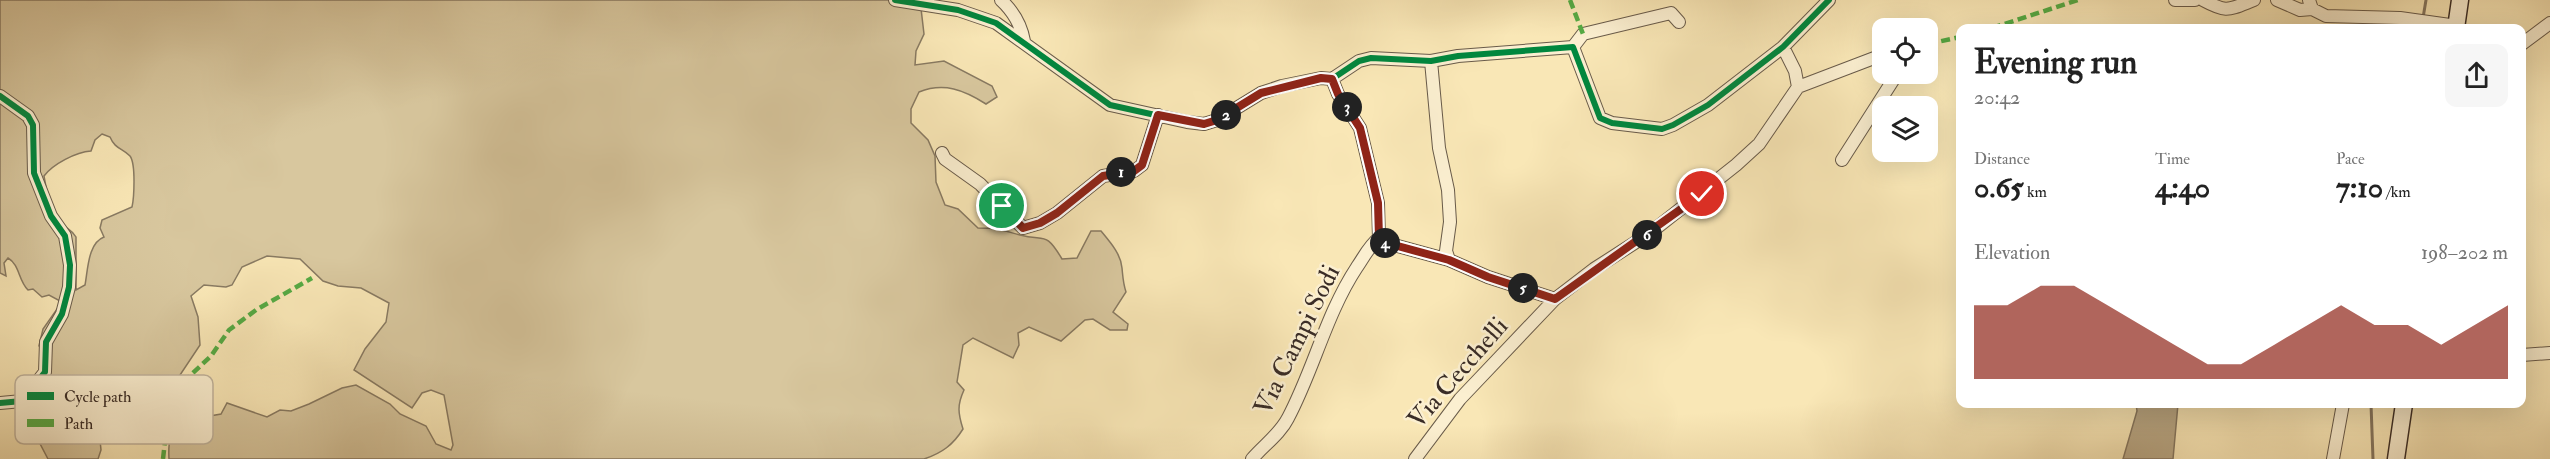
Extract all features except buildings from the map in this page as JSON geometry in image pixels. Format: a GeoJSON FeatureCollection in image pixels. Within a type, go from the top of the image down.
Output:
{"type":"FeatureCollection","features":[{"type":"Feature","properties":{"kind":"main road"},"geometry":{"type":"LineString","coordinates":[[2456,24],[2460,0]]}},
{"type":"Feature","properties":{"kind":"main road"},"geometry":{"type":"LineString","coordinates":[[2396,459],[2403,408]]}},
{"type":"Feature","properties":{"kind":"street"},"geometry":{"type":"LineString","coordinates":[[895,0],[970,13],[996,23],[1110,105],[1204,124],[1217,120],[1261,93],[1321,78],[1332,79],[1359,61],[1371,58],[1431,61],[1458,56],[1573,47],[1583,34],[1640,19],[1671,13],[1679,22]]}},
{"type":"Feature","properties":{"kind":"street"},"geometry":{"type":"LineString","coordinates":[[1001,0],[1013,12],[1024,41]]}},
{"type":"Feature","properties":{"kind":"street"},"geometry":{"type":"LineString","coordinates":[[1573,47],[1600,118],[1612,123],[1662,129],[1707,105],[1783,47],[1829,0]]}},
{"type":"Feature","properties":{"kind":"street"},"geometry":{"type":"LineString","coordinates":[[2175,0],[2195,0]]}},
{"type":"Feature","properties":{"kind":"street"},"geometry":{"type":"LineString","coordinates":[[2203,0],[2220,10],[2254,0]]}},
{"type":"Feature","properties":{"kind":"street"},"geometry":{"type":"LineString","coordinates":[[2277,0],[2300,10],[2311,5],[2334,17],[2442,24]]}},
{"type":"Feature","properties":{"kind":"street"},"geometry":{"type":"LineString","coordinates":[[2526,41],[2550,23]]}},
{"type":"Feature","properties":{"kind":"street"},"geometry":{"type":"LineString","coordinates":[[1783,47],[1795,71],[1798,87],[1872,59]]}},
{"type":"Feature","properties":{"kind":"street"},"geometry":{"type":"LineString","coordinates":[[1431,61],[1439,148],[1448,190],[1450,222],[1446,251],[1449,260]]}},
{"type":"Feature","properties":{"kind":"street"},"geometry":{"type":"LineString","coordinates":[[1332,79],[1338,94],[1360,128],[1378,203],[1379,238],[1383,242],[1449,260],[1488,277],[1555,299]]}},
{"type":"Feature","properties":{"kind":"street"},"geometry":{"type":"LineString","coordinates":[[1842,160],[1891,84]]}},
{"type":"Feature","properties":{"kind":"street","name":"Via Cecchelli"},"geometry":{"type":"LineString","coordinates":[[1415,459],[1460,399],[1555,299],[1594,269],[1650,233],[1736,165],[1759,144],[1798,87]]}},
{"type":"Feature","properties":{"kind":"street"},"geometry":{"type":"LineString","coordinates":[[0,96],[28,116],[33,125],[34,173],[51,216],[65,236],[70,265],[69,287],[62,314],[46,342],[45,372],[43,375]]}},
{"type":"Feature","properties":{"kind":"street"},"geometry":{"type":"LineString","coordinates":[[942,153],[945,159],[980,184],[1023,228],[1040,223],[1057,213],[1103,176],[1134,171],[1142,165],[1158,115]]}},
{"type":"Feature","properties":{"kind":"street","name":"Via Campi Sodi"},"geometry":{"type":"LineString","coordinates":[[1252,459],[1287,420],[1313,363],[1326,325],[1347,283],[1372,243],[1379,238]]}},
{"type":"Feature","properties":{"kind":"street"},"geometry":{"type":"LineString","coordinates":[[2526,355],[2550,353]]}},
{"type":"Feature","properties":{"kind":"street"},"geometry":{"type":"LineString","coordinates":[[0,403],[15,402]]}},
{"type":"Feature","properties":{"kind":"street"},"geometry":{"type":"LineString","coordinates":[[2333,459],[2342,408]]}},
{"type":"Feature","properties":{"kind":"shaded area"},"geometry":{"type":"Polygon","coordinates":[[[0,0],[920,0],[924,34],[916,51],[915,65],[944,61],[992,86],[997,97],[986,104],[954,89],[937,88],[919,92],[911,109],[911,123],[928,140],[935,156],[936,182],[945,205],[958,209],[978,228],[990,228],[1044,239],[1052,244],[1062,259],[1077,258],[1091,231],[1101,231],[1120,258],[1126,292],[1113,312],[1128,324],[1127,330],[1110,330],[1093,319],[1085,320],[1061,341],[1029,327],[1018,333],[1019,345],[1013,358],[973,338],[963,345],[957,382],[964,390],[959,409],[963,429],[946,448],[924,459],[169,459],[170,444],[213,444],[213,415],[221,414],[227,403],[267,417],[280,410],[291,411],[342,388],[356,385],[390,404],[400,414],[426,426],[436,444],[451,450],[453,445],[444,395],[431,390],[422,393],[412,408],[354,370],[365,349],[386,322],[389,303],[361,288],[338,286],[323,281],[300,259],[267,256],[242,267],[232,285],[226,287],[204,285],[191,296],[198,317],[200,345],[180,375],[48,375],[48,343],[64,314],[72,287],[72,264],[67,235],[53,215],[36,172],[35,124],[30,114],[0,93],[0,0]],[[102,134],[95,140],[91,151],[65,159],[44,176],[52,208],[62,224],[76,237],[76,290],[85,285],[92,251],[99,240],[104,237],[100,228],[102,220],[132,207],[134,181],[132,160],[114,144],[110,137],[102,134]]]}},
{"type":"Feature","properties":{"kind":"shaded area"},"geometry":{"type":"Polygon","coordinates":[[[0,99],[27,117],[31,125],[32,173],[39,197],[65,245],[67,287],[60,313],[44,342],[44,349],[39,346],[43,329],[62,302],[49,295],[42,297],[33,289],[28,290],[15,265],[8,258],[4,263],[6,276],[0,273],[0,99]]]}},
{"type":"Feature","properties":{"kind":"shaded area"},"geometry":{"type":"Polygon","coordinates":[[[2137,408],[2178,408],[2173,459],[2123,459],[2137,408]]]}},
{"type":"Feature","properties":{"kind":"shaded area"},"geometry":{"type":"Polygon","coordinates":[[[40,444],[100,444],[98,459],[48,459],[40,444]]]}},
{"type":"Feature","properties":{"kind":"waterway"},"geometry":{"type":"LineString","coordinates":[[2423,18],[2426,0]]}},
{"type":"Feature","properties":{"kind":"waterway"},"geometry":{"type":"LineString","coordinates":[[2371,408],[2373,459]]}},
{"type":"Feature","properties":{"kind":"marked path"},"geometry":{"type":"LineString","coordinates":[[1570,0],[1583,34]]}},
{"type":"Feature","properties":{"kind":"marked path"},"geometry":{"type":"LineString","coordinates":[[2004,24],[2078,0]]}},
{"type":"Feature","properties":{"kind":"marked path"},"geometry":{"type":"LineString","coordinates":[[1938,42],[1956,38]]}},
{"type":"Feature","properties":{"kind":"marked path"},"geometry":{"type":"LineString","coordinates":[[191,375],[211,356],[229,330],[256,310],[312,278]]}},
{"type":"Feature","properties":{"kind":"marked path"},"geometry":{"type":"LineString","coordinates":[[163,459],[165,444]]}},
{"type":"Feature","properties":{"kind":"cycle path"},"geometry":{"type":"LineString","coordinates":[[895,0],[958,10],[996,23],[1110,105],[1187,122],[1204,124],[1217,120],[1261,93],[1282,86],[1321,78],[1332,79],[1338,94],[1360,128],[1378,203],[1379,238],[1383,242],[1449,260],[1488,277],[1555,299]]}},
{"type":"Feature","properties":{"kind":"cycle path"},"geometry":{"type":"LineString","coordinates":[[1332,79],[1359,61],[1371,58],[1431,61],[1458,56],[1573,47],[1600,118],[1612,123],[1662,129],[1708,105],[1783,47],[1829,0]]}},
{"type":"Feature","properties":{"kind":"cycle path"},"geometry":{"type":"LineString","coordinates":[[0,96],[28,116],[33,125],[34,173],[51,216],[65,236],[70,265],[69,287],[62,314],[46,342],[45,372],[43,375]]}},
{"type":"Feature","properties":{"kind":"cycle path"},"geometry":{"type":"LineString","coordinates":[[0,403],[15,402]]}},
{"type":"Feature","properties":{"kind":"route"},"geometry":{"type":"LineString","coordinates":[[1002,206],[1023,228],[1040,223],[1057,213],[1090,184],[1103,176],[1134,171],[1142,165],[1158,115],[1204,124],[1217,120],[1261,93],[1321,78],[1332,79],[1338,94],[1354,115],[1360,128],[1378,203],[1377,235],[1383,242],[1449,260],[1507,284],[1542,293],[1555,299],[1561,297],[1594,269],[1650,233],[1702,194]]}}]}
